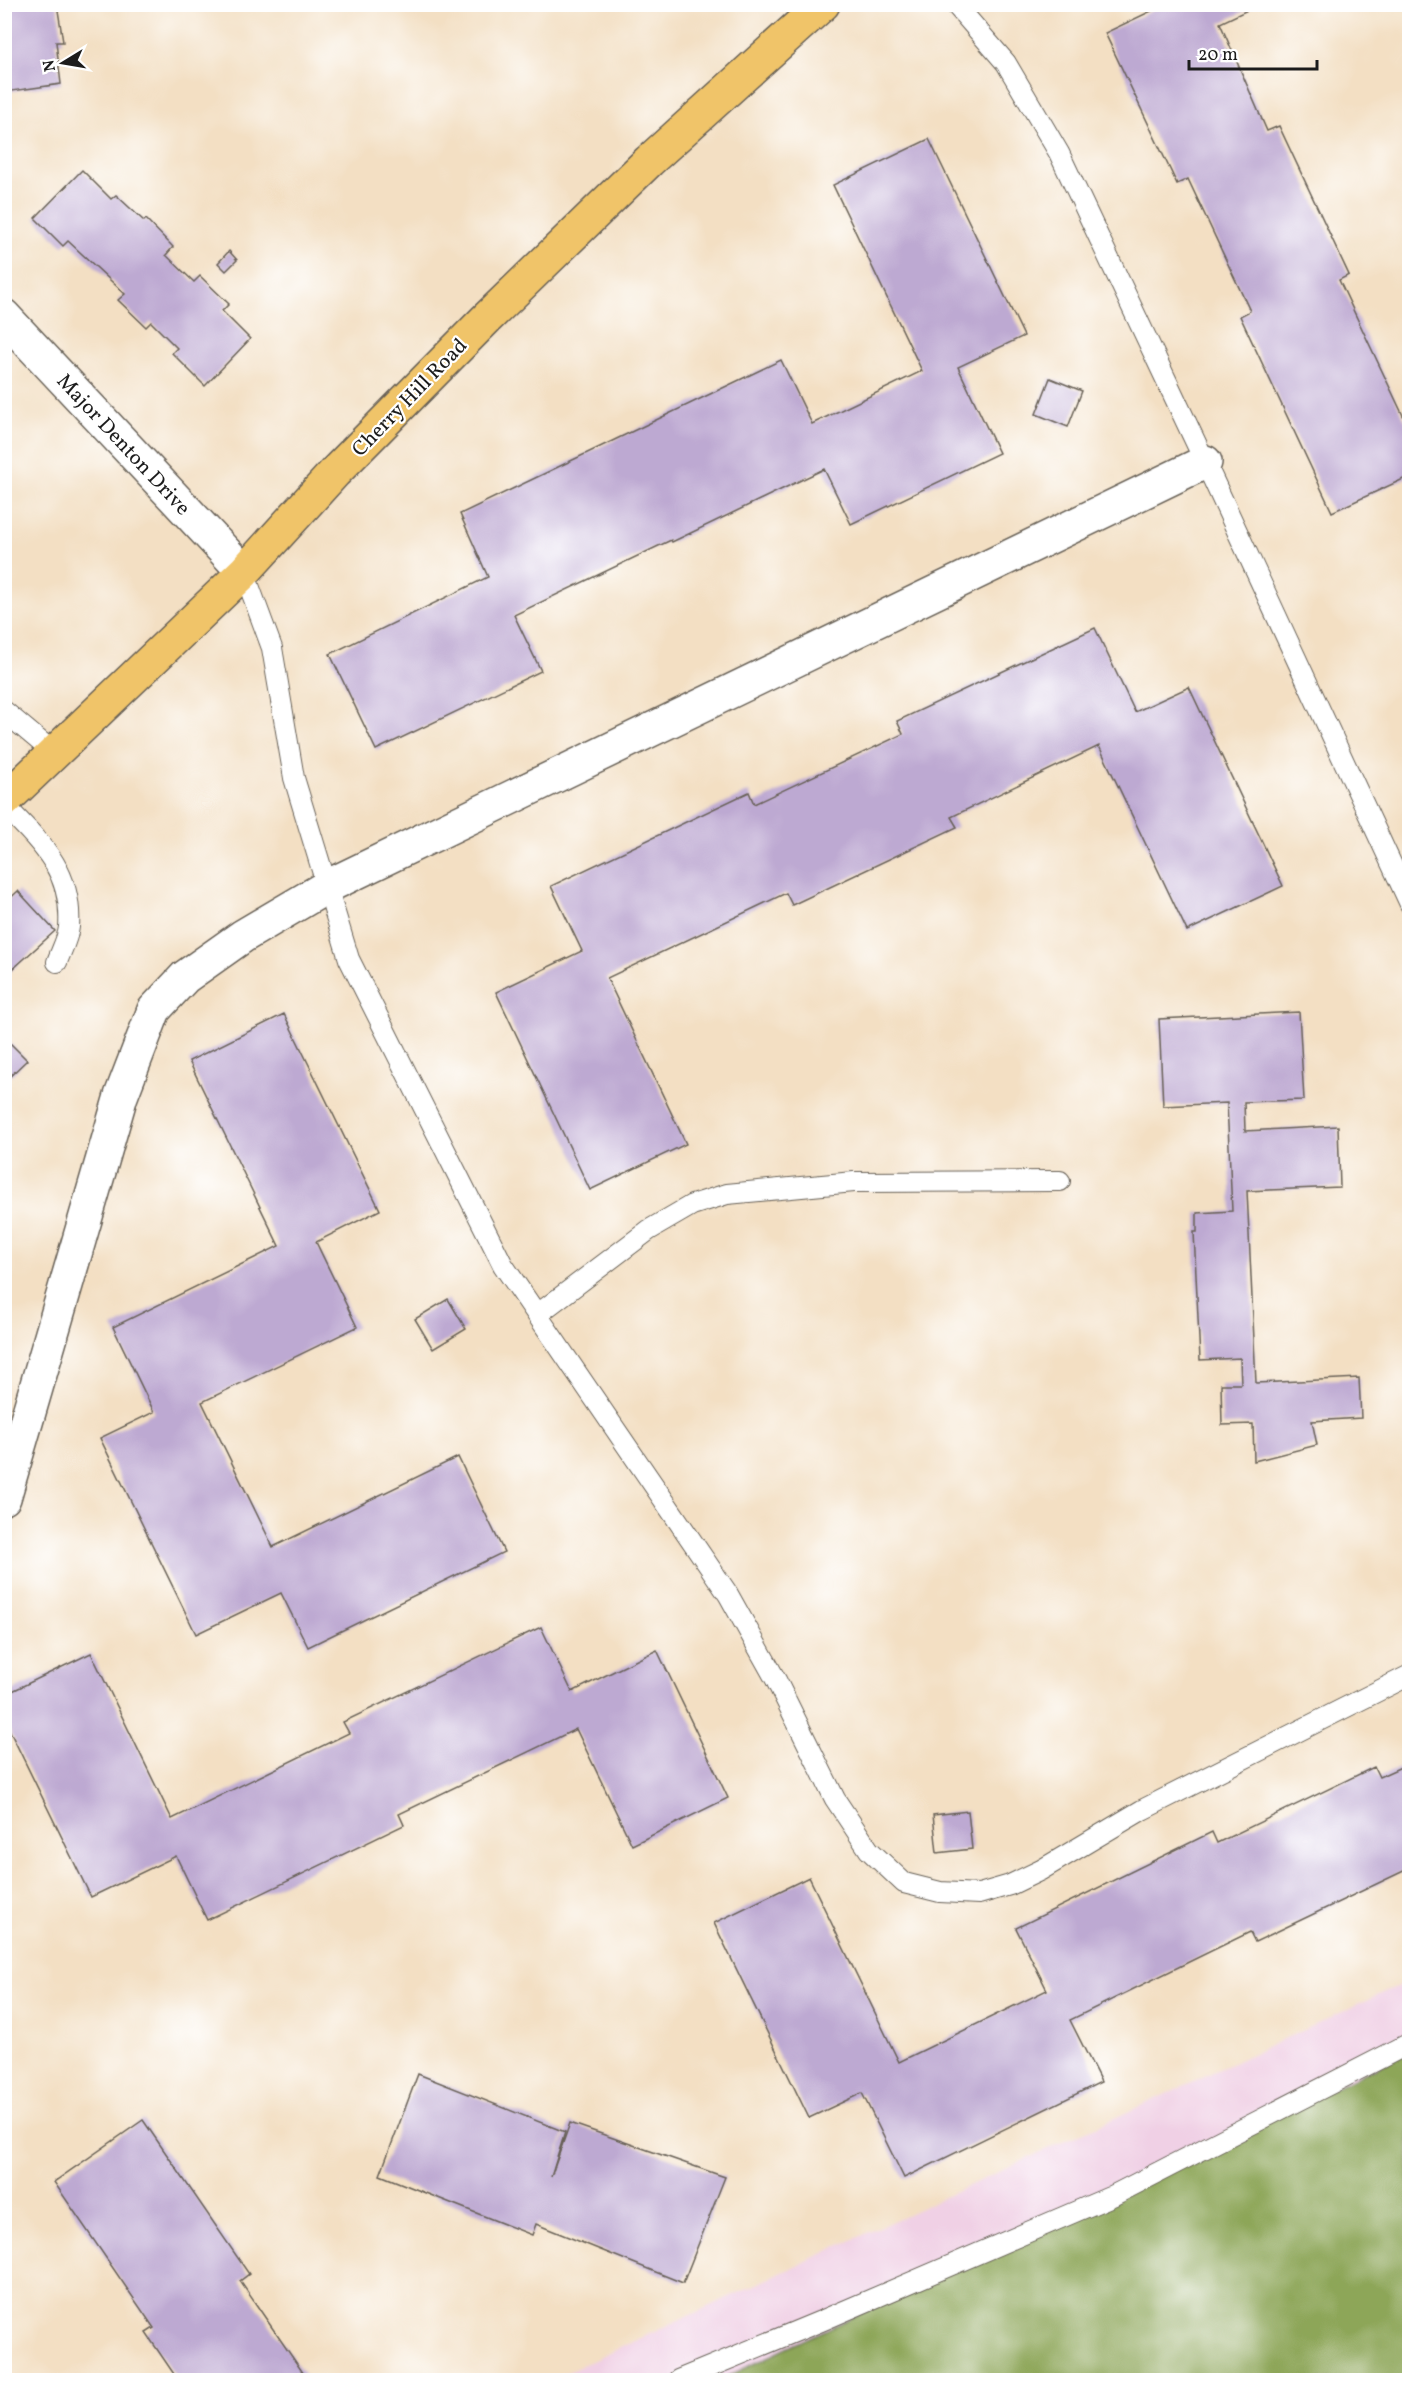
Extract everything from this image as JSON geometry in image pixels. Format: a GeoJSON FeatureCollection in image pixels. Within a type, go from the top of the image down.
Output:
{"type":"FeatureCollection","features":[{"type":"Feature","properties":{"kind":"main road","name":"Cherry Hill Road"},"geometry":{"type":"LineString","coordinates":[[4,803],[244,572],[335,472],[486,319],[649,161],[823,4]]}},
{"type":"Feature","properties":{"kind":"street","name":"Major Denton Drive"},"geometry":{"type":"LineString","coordinates":[[4,316],[244,572]]}},
{"type":"Feature","properties":{"kind":"street"},"geometry":{"type":"LineString","coordinates":[[4,1498],[121,1096],[154,1010],[184,977],[243,936],[328,885],[1205,462]]}},
{"type":"Feature","properties":{"kind":"lane"},"geometry":{"type":"LineString","coordinates":[[955,4],[1006,63],[1059,153],[1410,904]]}},
{"type":"Feature","properties":{"kind":"lane"},"geometry":{"type":"LineString","coordinates":[[244,572],[272,648],[294,778],[349,959],[503,1265],[729,1594],[776,1680],[836,1799],[869,1850],[904,1883],[940,1892],[979,1894],[1010,1885],[1041,1870],[1142,1810],[1410,1675]]}},
{"type":"Feature","properties":{"kind":"lane"},"geometry":{"type":"LineString","coordinates":[[4,711],[54,753]]}},
{"type":"Feature","properties":{"kind":"lane"},"geometry":{"type":"LineString","coordinates":[[4,803],[47,849],[66,887],[69,928],[57,962]]}},
{"type":"Feature","properties":{"kind":"lane"},"geometry":{"type":"LineString","coordinates":[[538,1314],[649,1230],[692,1205],[727,1194],[854,1182],[1060,1181]]}},
{"type":"Feature","properties":{"kind":"lane"},"geometry":{"type":"LineString","coordinates":[[678,2380],[1112,2196],[1410,2043]]}},
{"type":"Feature","properties":{"kind":"shaded area"},"geometry":{"type":"Polygon","coordinates":[[[1409,1981],[1409,2380],[551,2380],[1409,1981]]]}},
{"type":"Feature","properties":{"kind":"green space"},"geometry":{"type":"Polygon","coordinates":[[[1409,2052],[1409,2380],[720,2380],[1409,2052]]]}},
{"type":"Feature","properties":{"kind":"building"},"geometry":{"type":"Polygon","coordinates":[[[5,4],[57,4],[63,42],[56,42],[61,84],[5,92],[5,4]]]}},
{"type":"Feature","properties":{"kind":"building"},"geometry":{"type":"Polygon","coordinates":[[[1166,4],[1260,4],[1220,23],[1267,131],[1279,126],[1349,275],[1339,280],[1408,426],[1410,425],[1410,476],[1332,512],[1240,316],[1250,311],[1188,179],[1177,184],[1105,33],[1166,4]]]}},
{"type":"Feature","properties":{"kind":"building"},"geometry":{"type":"Polygon","coordinates":[[[929,139],[1024,336],[958,367],[999,453],[851,524],[824,469],[672,542],[671,540],[514,615],[541,671],[376,750],[330,654],[488,577],[460,514],[781,360],[812,424],[922,371],[833,185],[929,139]]]}},
{"type":"Feature","properties":{"kind":"building"},"geometry":{"type":"Polygon","coordinates":[[[82,170],[111,199],[116,195],[144,221],[146,219],[173,247],[166,255],[194,282],[200,276],[229,304],[222,311],[250,339],[205,386],[172,353],[177,348],[151,322],[146,327],[118,300],[125,294],[68,241],[63,246],[35,218],[82,170]]]}},
{"type":"Feature","properties":{"kind":"building"},"geometry":{"type":"Polygon","coordinates":[[[229,251],[237,260],[226,271],[218,263],[229,251]]]}},
{"type":"Feature","properties":{"kind":"building"},"geometry":{"type":"Polygon","coordinates":[[[1050,378],[1082,391],[1068,427],[1036,414],[1050,378]]]}},
{"type":"Feature","properties":{"kind":"building"},"geometry":{"type":"Polygon","coordinates":[[[1095,628],[1135,712],[1189,687],[1283,886],[1187,931],[1099,746],[951,817],[957,827],[792,905],[786,893],[607,978],[686,1144],[590,1190],[496,992],[582,951],[551,886],[749,792],[754,804],[903,734],[897,721],[1095,628]]]}},
{"type":"Feature","properties":{"kind":"building"},"geometry":{"type":"Polygon","coordinates":[[[18,891],[55,931],[4,977],[4,904],[18,891]]]}},
{"type":"Feature","properties":{"kind":"building"},"geometry":{"type":"Polygon","coordinates":[[[1299,1012],[1304,1100],[1244,1102],[1245,1131],[1338,1126],[1340,1187],[1247,1191],[1256,1383],[1359,1378],[1361,1418],[1312,1421],[1317,1445],[1254,1461],[1253,1424],[1222,1425],[1221,1384],[1241,1384],[1240,1358],[1200,1360],[1194,1232],[1197,1232],[1197,1213],[1232,1211],[1227,1103],[1163,1106],[1159,1019],[1299,1012]]]}},
{"type":"Feature","properties":{"kind":"building"},"geometry":{"type":"Polygon","coordinates":[[[284,1014],[380,1210],[316,1242],[357,1327],[202,1402],[273,1547],[458,1457],[504,1552],[308,1647],[281,1593],[196,1634],[100,1438],[154,1412],[113,1327],[279,1246],[189,1061],[284,1014]]]}},
{"type":"Feature","properties":{"kind":"building"},"geometry":{"type":"Polygon","coordinates":[[[4,1037],[27,1060],[4,1082],[4,1037]]]}},
{"type":"Feature","properties":{"kind":"building"},"geometry":{"type":"Polygon","coordinates":[[[448,1299],[466,1329],[433,1349],[415,1319],[448,1299]]]}},
{"type":"Feature","properties":{"kind":"building"},"geometry":{"type":"Polygon","coordinates":[[[541,1627],[572,1692],[657,1650],[728,1798],[632,1845],[576,1729],[399,1814],[404,1825],[207,1920],[176,1856],[91,1897],[4,1719],[4,1695],[91,1653],[172,1819],[349,1733],[343,1722],[541,1627]]]}},
{"type":"Feature","properties":{"kind":"building"},"geometry":{"type":"Polygon","coordinates":[[[1410,1763],[1410,1868],[1255,1942],[1250,1932],[1070,2020],[1101,2082],[904,2178],[862,2093],[809,2118],[714,1923],[809,1877],[899,2062],[1047,1990],[1016,1928],[1212,1832],[1217,1843],[1374,1767],[1379,1777],[1410,1763]]]}},
{"type":"Feature","properties":{"kind":"building"},"geometry":{"type":"Polygon","coordinates":[[[968,1811],[972,1849],[937,1853],[933,1815],[968,1811]]]}},
{"type":"Feature","properties":{"kind":"building"},"geometry":{"type":"Polygon","coordinates":[[[418,2074],[565,2132],[551,2177],[570,2123],[725,2177],[683,2283],[536,2224],[532,2235],[380,2175],[418,2074]]]}},
{"type":"Feature","properties":{"kind":"building"},"geometry":{"type":"Polygon","coordinates":[[[143,2120],[249,2274],[240,2281],[308,2380],[178,2380],[146,2333],[154,2328],[54,2182],[143,2120]]]}}]}
